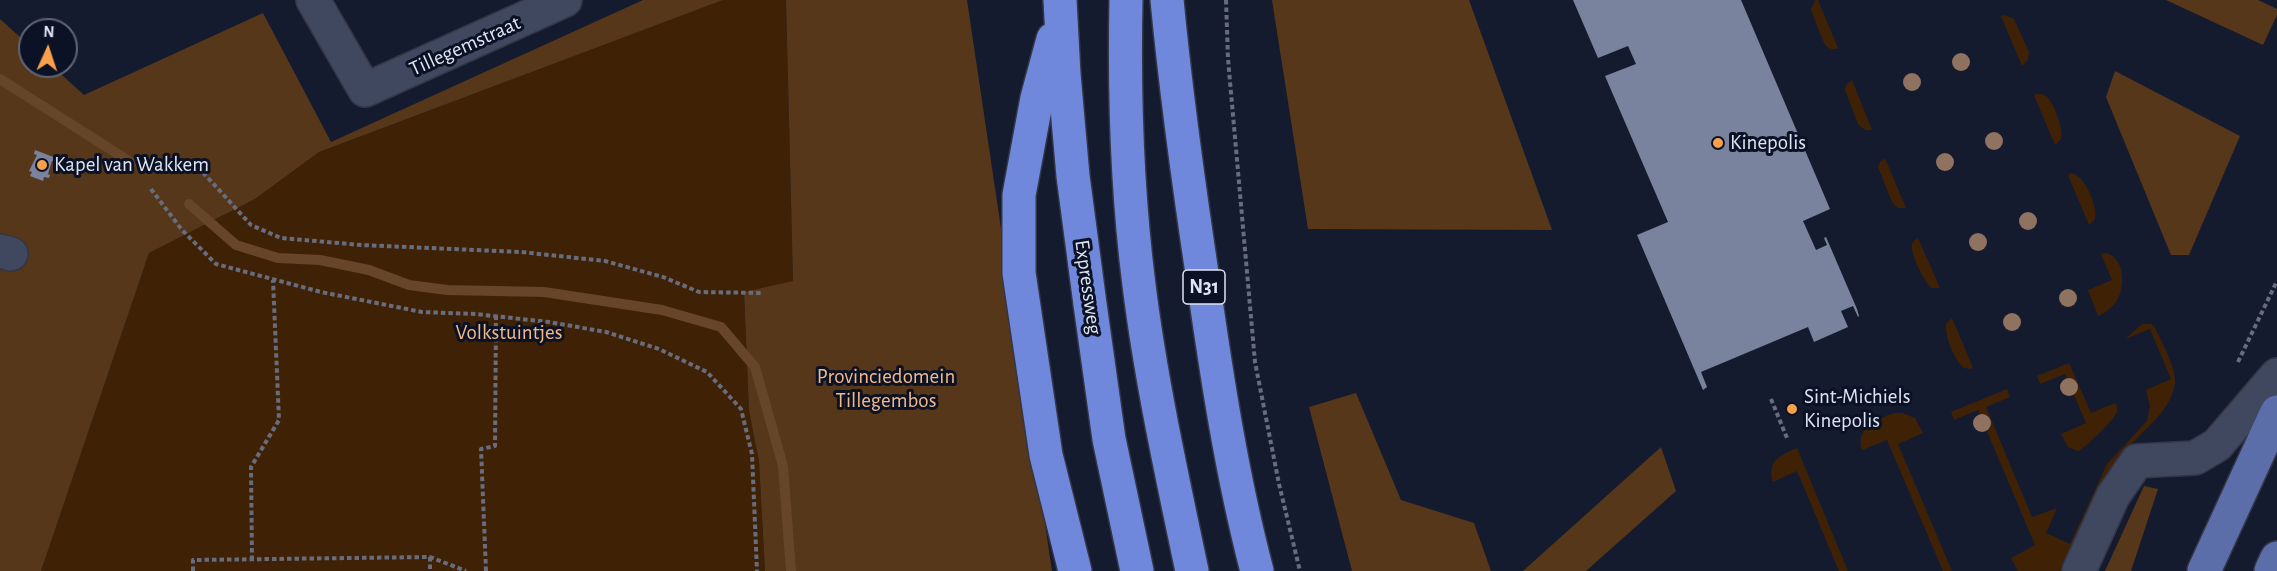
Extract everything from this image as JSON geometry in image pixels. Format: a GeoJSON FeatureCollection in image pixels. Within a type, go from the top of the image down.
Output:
{"type":"FeatureCollection","features":[{"type":"Feature","properties":{"kind":"highway"},"geometry":{"type":"LineString","coordinates":[[1126,0],[1128,174],[1139,286],[1163,432],[1192,571]]}},
{"type":"Feature","properties":{"kind":"highway","name":"N31"},"geometry":{"type":"LineString","coordinates":[[1167,0],[1182,131],[1218,383],[1247,534],[1257,571]]}},
{"type":"Feature","properties":{"kind":"highway"},"geometry":{"type":"LineString","coordinates":[[1060,7],[1037,98],[1019,195],[1019,273],[1046,455],[1075,571]]}},
{"type":"Feature","properties":{"kind":"highway","name":"Expressweg"},"geometry":{"type":"LineString","coordinates":[[1060,7],[1073,176],[1092,316],[1109,439],[1137,571]]}},
{"type":"Feature","properties":{"kind":"main road"},"geometry":{"type":"LineString","coordinates":[[2204,571],[2277,412]]}},
{"type":"Feature","properties":{"kind":"main road"},"geometry":{"type":"LineString","coordinates":[[2271,571],[2277,558]]}},
{"type":"Feature","properties":{"kind":"street","name":"Tillegemstraat"},"geometry":{"type":"LineString","coordinates":[[313,0],[365,90],[565,0]]}},
{"type":"Feature","properties":{"kind":"street"},"geometry":{"type":"LineString","coordinates":[[2079,571],[2113,496],[2137,460],[2195,458],[2217,446],[2277,375]]}},
{"type":"Feature","properties":{"kind":"path"},"geometry":{"type":"LineString","coordinates":[[1226,0],[1228,59],[1255,362],[1279,484],[1300,571]]}},
{"type":"Feature","properties":{"kind":"path"},"geometry":{"type":"LineString","coordinates":[[198,167],[252,225],[281,238],[361,245],[521,252],[594,260],[663,277],[699,292],[763,293]]}},
{"type":"Feature","properties":{"kind":"path"},"geometry":{"type":"LineString","coordinates":[[152,189],[182,230],[216,264],[321,292],[422,312],[496,316],[606,332],[659,349],[706,372],[741,409],[752,454],[757,571]]}},
{"type":"Feature","properties":{"kind":"path"},"geometry":{"type":"LineString","coordinates":[[252,560],[251,467],[279,420],[273,280]]}},
{"type":"Feature","properties":{"kind":"path"},"geometry":{"type":"LineString","coordinates":[[486,571],[481,449],[495,446],[496,316]]}},
{"type":"Feature","properties":{"kind":"path"},"geometry":{"type":"LineString","coordinates":[[1771,399],[1787,438]]}},
{"type":"Feature","properties":{"kind":"path"},"geometry":{"type":"LineString","coordinates":[[430,557],[430,571]]}},
{"type":"Feature","properties":{"kind":"path"},"geometry":{"type":"LineString","coordinates":[[193,571],[193,560],[430,557],[466,571]]}},
{"type":"Feature","properties":{"kind":"green space"},"geometry":{"type":"Polygon","coordinates":[[[643,0],[723,0],[319,152],[255,199],[149,253],[41,571],[0,571],[0,19],[18,35],[18,78],[65,78],[84,95],[263,13],[331,142],[643,0]]]}},
{"type":"Feature","properties":{"kind":"green space","name":"Volkstuintjes"},"geometry":{"type":"Polygon","coordinates":[[[723,0],[786,0],[793,282],[744,292],[749,411],[759,461],[765,571],[41,571],[149,253],[255,199],[319,152],[723,0]]]}},
{"type":"Feature","properties":{"kind":"green space","name":"Provinciedomein Tillegembos"},"geometry":{"type":"Polygon","coordinates":[[[786,0],[967,0],[1052,571],[765,571],[759,461],[749,411],[744,292],[793,281],[786,0]]]}},
{"type":"Feature","properties":{"kind":"green space"},"geometry":{"type":"Polygon","coordinates":[[[1272,0],[1469,0],[1552,230],[1308,229],[1272,0]]]}},
{"type":"Feature","properties":{"kind":"green space"},"geometry":{"type":"Polygon","coordinates":[[[1815,0],[1818,0],[1838,48],[1830,48],[1824,43],[1811,10],[1815,0]]]}},
{"type":"Feature","properties":{"kind":"green space"},"geometry":{"type":"Polygon","coordinates":[[[2166,0],[2258,0],[2277,9],[2277,15],[2263,45],[2166,0]]]}},
{"type":"Feature","properties":{"kind":"green space"},"geometry":{"type":"Polygon","coordinates":[[[2005,15],[2014,19],[2029,52],[2028,60],[2022,66],[2001,16],[2005,15]]]}},
{"type":"Feature","properties":{"kind":"green space"},"geometry":{"type":"Polygon","coordinates":[[[2115,71],[2240,136],[2189,255],[2171,255],[2106,97],[2115,71]]]}},
{"type":"Feature","properties":{"kind":"green space"},"geometry":{"type":"Polygon","coordinates":[[[1852,80],[1872,130],[1865,130],[1858,124],[1845,90],[1846,85],[1852,80]]]}},
{"type":"Feature","properties":{"kind":"green space"},"geometry":{"type":"Polygon","coordinates":[[[2038,94],[2050,100],[2058,117],[2062,135],[2055,145],[2034,95],[2038,94]]]}},
{"type":"Feature","properties":{"kind":"green space"},"geometry":{"type":"Polygon","coordinates":[[[1885,158],[1906,208],[1898,208],[1892,202],[1878,167],[1885,158]]]}},
{"type":"Feature","properties":{"kind":"green space"},"geometry":{"type":"Polygon","coordinates":[[[2071,173],[2086,185],[2092,200],[2095,219],[2089,225],[2068,175],[2071,173]]]}},
{"type":"Feature","properties":{"kind":"green space"},"geometry":{"type":"Polygon","coordinates":[[[1918,238],[1940,288],[1932,288],[1929,285],[1913,255],[1912,245],[1918,238]]]}},
{"type":"Feature","properties":{"kind":"green space"},"geometry":{"type":"Polygon","coordinates":[[[2106,253],[2117,260],[2120,266],[2122,287],[2113,305],[2098,316],[2088,290],[2112,280],[2101,254],[2106,253]]]}},
{"type":"Feature","properties":{"kind":"green space"},"geometry":{"type":"Polygon","coordinates":[[[1952,318],[1973,368],[1971,369],[1964,368],[1951,348],[1946,324],[1952,318]]]}},
{"type":"Feature","properties":{"kind":"green space"},"geometry":{"type":"Polygon","coordinates":[[[2142,324],[2151,324],[2155,328],[2174,370],[2175,383],[2167,405],[2122,457],[2079,543],[2062,571],[2018,571],[2011,558],[2035,545],[1978,410],[1954,420],[1951,412],[2007,389],[2010,397],[1986,407],[2032,517],[2057,508],[2046,533],[2070,544],[2107,464],[2147,421],[2150,406],[2146,390],[2171,379],[2150,329],[2125,339],[2142,324]]]}},
{"type":"Feature","properties":{"kind":"green space"},"geometry":{"type":"Polygon","coordinates":[[[2069,363],[2091,413],[2115,403],[2117,408],[2115,416],[2106,427],[2078,451],[2068,447],[2061,434],[2086,423],[2065,374],[2040,384],[2037,376],[2069,363]]]}},
{"type":"Feature","properties":{"kind":"green space"},"geometry":{"type":"Polygon","coordinates":[[[1356,393],[1401,500],[1474,523],[1491,571],[1352,571],[1309,407],[1356,393]]]}},
{"type":"Feature","properties":{"kind":"green space"},"geometry":{"type":"Polygon","coordinates":[[[1894,413],[1902,413],[1915,418],[1923,433],[1898,444],[1952,571],[1943,571],[1887,440],[1862,450],[1861,442],[1865,430],[1875,422],[1894,413]]]}},
{"type":"Feature","properties":{"kind":"green space"},"geometry":{"type":"Polygon","coordinates":[[[1661,447],[1676,491],[1586,571],[1523,571],[1661,447]]]}},
{"type":"Feature","properties":{"kind":"green space"},"geometry":{"type":"Polygon","coordinates":[[[1797,448],[1848,571],[1839,571],[1797,471],[1773,482],[1771,475],[1773,464],[1781,456],[1797,448]]]}},
{"type":"Feature","properties":{"kind":"green space"},"geometry":{"type":"Polygon","coordinates":[[[2144,486],[2158,489],[2131,571],[2105,571],[2144,486]]]}},
{"type":"Feature","properties":{"kind":"building","name":"Kinepolis"},"geometry":{"type":"Polygon","coordinates":[[[1573,0],[1741,0],[1830,209],[1803,221],[1816,250],[1827,245],[1824,238],[1826,237],[1857,309],[1858,317],[1853,306],[1841,311],[1848,327],[1814,342],[1808,327],[1701,372],[1707,387],[1703,390],[1637,235],[1668,222],[1605,76],[1636,64],[1628,46],[1598,58],[1573,0]]]}},
{"type":"Feature","properties":{"kind":"building","name":"Kapel van Wakkem"},"geometry":{"type":"Polygon","coordinates":[[[35,150],[56,158],[52,161],[49,178],[44,177],[43,181],[30,176],[32,172],[29,171],[37,155],[34,154],[35,150]]]}},
{"type":"Feature","properties":{"kind":"waterway"},"geometry":{"type":"LineString","coordinates":[[0,79],[132,163]]}},
{"type":"Feature","properties":{"kind":"waterway"},"geometry":{"type":"LineString","coordinates":[[189,204],[236,245],[278,258],[320,260],[369,270],[409,285],[447,290],[544,292],[662,310],[721,327],[755,367],[783,466],[791,571]]}},
{"type":"Feature","properties":{"kind":"place","name":"Kinepolis"},"geometry":{"type":"Point","coordinates":[1718,143]}},
{"type":"Feature","properties":{"kind":"place","name":"Kapel van Wakkem"},"geometry":{"type":"Point","coordinates":[42,165]}},
{"type":"Feature","properties":{"kind":"place","name":"Sint-Michiels Kinepolis"},"geometry":{"type":"Point","coordinates":[1792,409]}}]}
